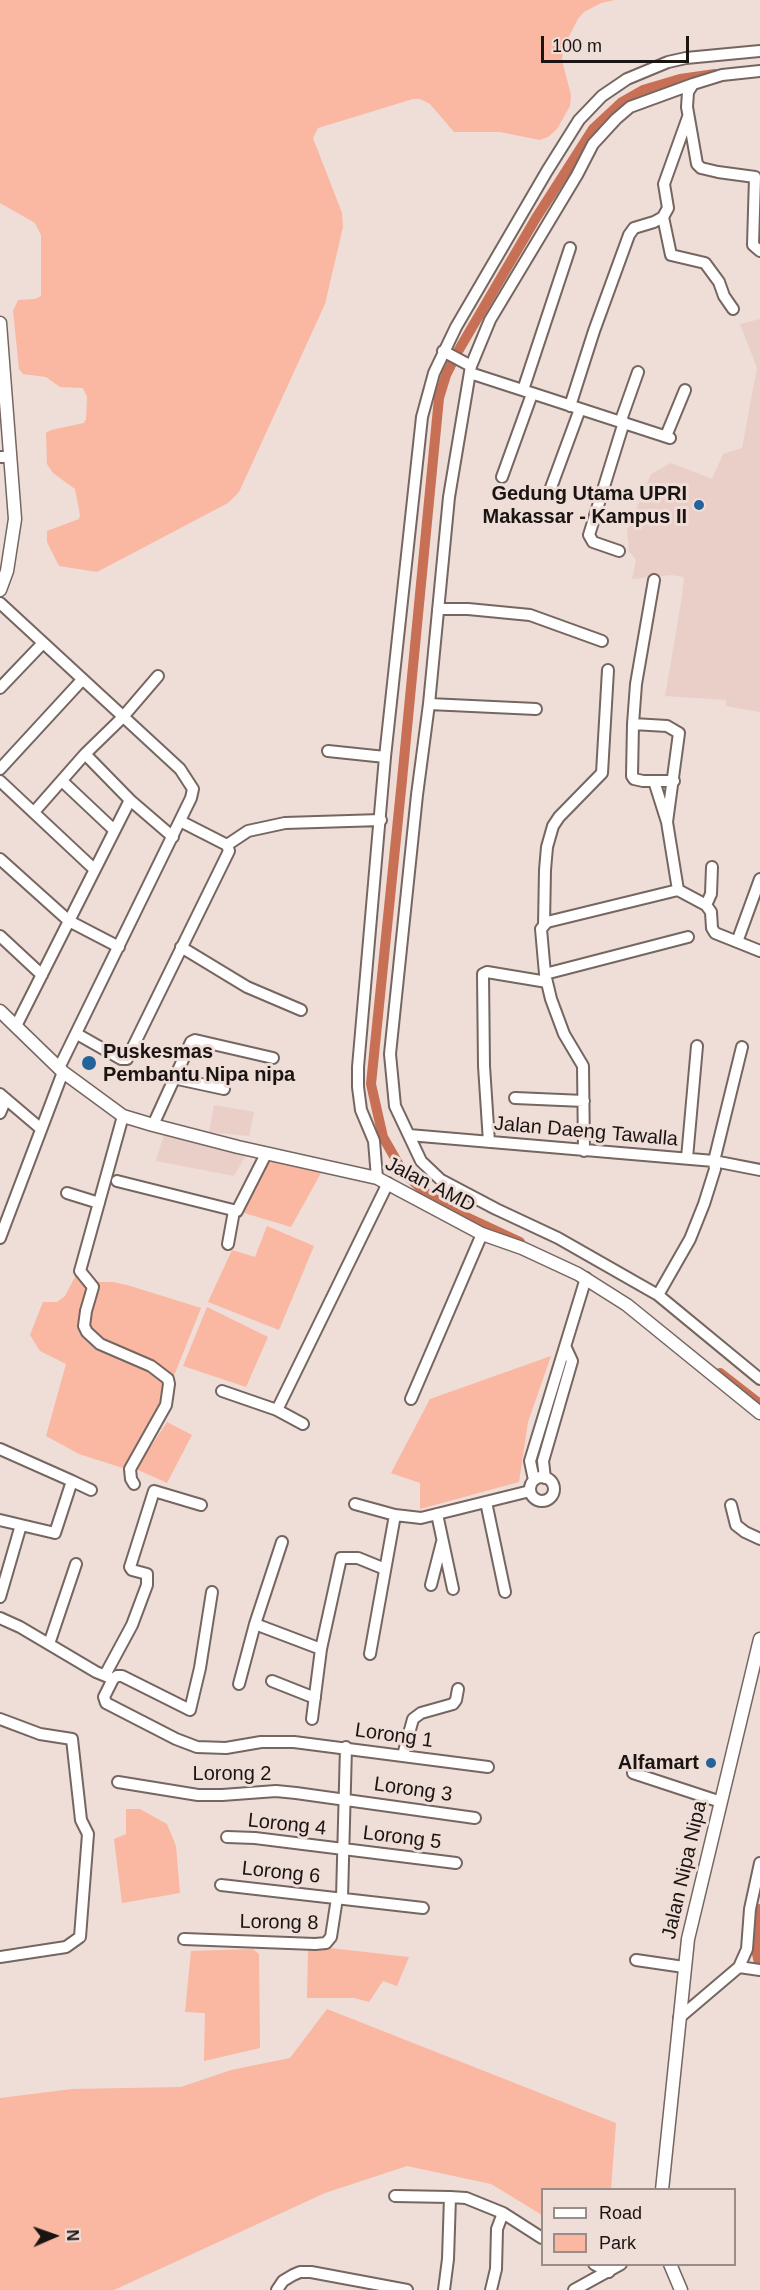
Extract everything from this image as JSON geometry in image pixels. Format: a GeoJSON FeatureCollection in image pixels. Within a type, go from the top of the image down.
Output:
{"type":"FeatureCollection","features":[{"type":"Feature","properties":{"kind":"street"},"geometry":{"type":"LineString","coordinates":[[277,1410],[382,1181],[374,1141],[362,1110],[358,1087],[358,1066],[385,757],[422,417],[434,373],[579,120],[602,96],[627,80],[668,62],[686,58],[760,51]]}},
{"type":"Feature","properties":{"kind":"street"},"geometry":{"type":"LineString","coordinates":[[760,71],[722,75],[630,107],[593,144],[577,175],[490,320],[468,366],[449,497],[429,704],[417,795],[390,1054],[395,1106],[421,1161],[441,1180],[485,1204],[558,1238],[658,1295],[760,1379]]}},
{"type":"Feature","properties":{"kind":"street"},"geometry":{"type":"LineString","coordinates":[[693,84],[688,92],[688,117],[697,165],[718,172],[754,176],[757,207],[753,245],[760,251]]}},
{"type":"Feature","properties":{"kind":"street"},"geometry":{"type":"LineString","coordinates":[[549,493],[575,407],[594,331],[629,235],[634,228],[658,220],[668,205],[664,184],[666,174],[688,117]]}},
{"type":"Feature","properties":{"kind":"street"},"geometry":{"type":"LineString","coordinates":[[658,220],[670,255],[705,263],[719,282],[733,309]]}},
{"type":"Feature","properties":{"kind":"street"},"geometry":{"type":"LineString","coordinates":[[502,477],[528,392],[530,367],[570,248]]}},
{"type":"Feature","properties":{"kind":"street"},"geometry":{"type":"LineString","coordinates":[[0,323],[5,457],[15,528],[7,571],[0,590]]}},
{"type":"Feature","properties":{"kind":"street"},"geometry":{"type":"LineString","coordinates":[[447,353],[468,366],[528,392],[668,437],[685,390]]}},
{"type":"Feature","properties":{"kind":"street"},"geometry":{"type":"LineString","coordinates":[[619,551],[593,542],[590,535],[638,372]]}},
{"type":"Feature","properties":{"kind":"street"},"geometry":{"type":"LineString","coordinates":[[654,580],[636,684],[632,776],[637,780],[674,781]]}},
{"type":"Feature","properties":{"kind":"street"},"geometry":{"type":"LineString","coordinates":[[0,603],[122,718],[180,769],[193,789],[193,794],[173,837],[61,1070],[0,1238]]}},
{"type":"Feature","properties":{"kind":"street"},"geometry":{"type":"LineString","coordinates":[[438,609],[468,609],[530,615],[602,641]]}},
{"type":"Feature","properties":{"kind":"street"},"geometry":{"type":"LineString","coordinates":[[0,688],[43,643]]}},
{"type":"Feature","properties":{"kind":"street"},"geometry":{"type":"LineString","coordinates":[[584,1151],[583,1066],[564,1034],[546,978],[540,937],[544,924],[547,847],[553,826],[602,773],[608,670]]}},
{"type":"Feature","properties":{"kind":"street"},"geometry":{"type":"LineString","coordinates":[[34,812],[158,676]]}},
{"type":"Feature","properties":{"kind":"street"},"geometry":{"type":"LineString","coordinates":[[0,769],[82,680]]}},
{"type":"Feature","properties":{"kind":"street"},"geometry":{"type":"LineString","coordinates":[[429,704],[536,710]]}},
{"type":"Feature","properties":{"kind":"street"},"geometry":{"type":"LineString","coordinates":[[633,724],[667,726],[678,731],[674,781],[667,822]]}},
{"type":"Feature","properties":{"kind":"street"},"geometry":{"type":"LineString","coordinates":[[328,751],[385,757]]}},
{"type":"Feature","properties":{"kind":"street"},"geometry":{"type":"LineString","coordinates":[[85,754],[130,800],[173,837]]}},
{"type":"Feature","properties":{"kind":"street"},"geometry":{"type":"LineString","coordinates":[[0,781],[93,869]]}},
{"type":"Feature","properties":{"kind":"street"},"geometry":{"type":"LineString","coordinates":[[62,781],[114,830]]}},
{"type":"Feature","properties":{"kind":"street"},"geometry":{"type":"LineString","coordinates":[[654,781],[667,822],[678,890]]}},
{"type":"Feature","properties":{"kind":"street"},"geometry":{"type":"LineString","coordinates":[[16,1026],[93,869],[130,800]]}},
{"type":"Feature","properties":{"kind":"street"},"geometry":{"type":"LineString","coordinates":[[226,844],[248,831],[276,824],[381,819]]}},
{"type":"Feature","properties":{"kind":"street"},"geometry":{"type":"LineString","coordinates":[[77,1034],[121,1059],[127,1059],[229,851],[226,844],[180,821]]}},
{"type":"Feature","properties":{"kind":"street"},"geometry":{"type":"LineString","coordinates":[[0,859],[69,921],[119,947]]}},
{"type":"Feature","properties":{"kind":"street"},"geometry":{"type":"LineString","coordinates":[[706,905],[711,894],[712,867]]}},
{"type":"Feature","properties":{"kind":"street"},"geometry":{"type":"LineString","coordinates":[[736,942],[760,879]]}},
{"type":"Feature","properties":{"kind":"street"},"geometry":{"type":"LineString","coordinates":[[544,924],[678,890],[706,905],[711,915],[713,931],[760,951]]}},
{"type":"Feature","properties":{"kind":"street"},"geometry":{"type":"LineString","coordinates":[[0,936],[42,975]]}},
{"type":"Feature","properties":{"kind":"street"},"geometry":{"type":"LineString","coordinates":[[489,1142],[484,1066],[483,974],[487,972],[546,978],[688,937]]}},
{"type":"Feature","properties":{"kind":"street"},"geometry":{"type":"LineString","coordinates":[[181,947],[247,987],[301,1010]]}},
{"type":"Feature","properties":{"kind":"street","name":"Jalan AMD"},"geometry":{"type":"LineString","coordinates":[[0,1011],[61,1070],[123,1116],[266,1154],[382,1181],[482,1234],[522,1248],[585,1278],[627,1305],[760,1413]]}},
{"type":"Feature","properties":{"kind":"street"},"geometry":{"type":"LineString","coordinates":[[153,1125],[189,1043],[195,1041],[273,1058]]}},
{"type":"Feature","properties":{"kind":"street"},"geometry":{"type":"LineString","coordinates":[[687,1158],[698,1046]]}},
{"type":"Feature","properties":{"kind":"street"},"geometry":{"type":"LineString","coordinates":[[658,1295],[690,1239],[705,1204],[742,1047]]}},
{"type":"Feature","properties":{"kind":"street"},"geometry":{"type":"LineString","coordinates":[[173,1078],[224,1089]]}},
{"type":"Feature","properties":{"kind":"street"},"geometry":{"type":"LineString","coordinates":[[3,1096],[40,1128]]}},
{"type":"Feature","properties":{"kind":"street"},"geometry":{"type":"LineString","coordinates":[[0,1113],[3,1096]]}},
{"type":"Feature","properties":{"kind":"street"},"geometry":{"type":"LineString","coordinates":[[515,1098],[584,1101]]}},
{"type":"Feature","properties":{"kind":"street"},"geometry":{"type":"LineString","coordinates":[[123,1116],[80,1271],[93,1287],[84,1328],[100,1344],[164,1374],[169,1384],[166,1405],[130,1469],[130,1476],[134,1484]]}},
{"type":"Feature","properties":{"kind":"street","name":"Jalan Daeng Tawalla"},"geometry":{"type":"LineString","coordinates":[[409,1135],[687,1158],[760,1170]]}},
{"type":"Feature","properties":{"kind":"street"},"geometry":{"type":"LineString","coordinates":[[228,1244],[234,1211],[242,1205],[266,1154]]}},
{"type":"Feature","properties":{"kind":"street"},"geometry":{"type":"LineString","coordinates":[[117,1181],[234,1211]]}},
{"type":"Feature","properties":{"kind":"street"},"geometry":{"type":"LineString","coordinates":[[67,1193],[99,1203]]}},
{"type":"Feature","properties":{"kind":"street"},"geometry":{"type":"LineString","coordinates":[[411,1399],[482,1234]]}},
{"type":"Feature","properties":{"kind":"street"},"geometry":{"type":"LineString","coordinates":[[355,1504],[395,1515],[421,1518],[486,1502],[537,1483],[530,1461],[566,1348],[585,1278]]}},
{"type":"Feature","properties":{"kind":"street"},"geometry":{"type":"LineString","coordinates":[[222,1391],[277,1410],[303,1424]]}},
{"type":"Feature","properties":{"kind":"street"},"geometry":{"type":"LineString","coordinates":[[0,1449],[91,1490]]}},
{"type":"Feature","properties":{"kind":"street"},"geometry":{"type":"LineString","coordinates":[[0,1520],[55,1533],[72,1481]]}},
{"type":"Feature","properties":{"kind":"street"},"geometry":{"type":"LineString","coordinates":[[109,1677],[147,1585],[147,1574],[132,1570],[130,1567],[154,1491],[201,1505]]}},
{"type":"Feature","properties":{"kind":"street"},"geometry":{"type":"LineString","coordinates":[[486,1502],[505,1592]]}},
{"type":"Feature","properties":{"kind":"street"},"geometry":{"type":"LineString","coordinates":[[731,1505],[736,1525],[744,1533],[760,1539]]}},
{"type":"Feature","properties":{"kind":"street"},"geometry":{"type":"LineString","coordinates":[[437,1514],[453,1589]]}},
{"type":"Feature","properties":{"kind":"street"},"geometry":{"type":"LineString","coordinates":[[370,1654],[395,1515]]}},
{"type":"Feature","properties":{"kind":"street"},"geometry":{"type":"LineString","coordinates":[[0,1597],[21,1525]]}},
{"type":"Feature","properties":{"kind":"street"},"geometry":{"type":"LineString","coordinates":[[431,1585],[442,1539]]}},
{"type":"Feature","properties":{"kind":"street"},"geometry":{"type":"LineString","coordinates":[[239,1684],[255,1624],[282,1542]]}},
{"type":"Feature","properties":{"kind":"street"},"geometry":{"type":"LineString","coordinates":[[368,1562],[389,1546]]}},
{"type":"Feature","properties":{"kind":"street"},"geometry":{"type":"LineString","coordinates":[[312,1719],[321,1649],[341,1558],[358,1558],[385,1569]]}},
{"type":"Feature","properties":{"kind":"street"},"geometry":{"type":"LineString","coordinates":[[49,1644],[76,1564]]}},
{"type":"Feature","properties":{"kind":"street"},"geometry":{"type":"LineString","coordinates":[[0,1618],[109,1677],[122,1676],[190,1710],[200,1668],[212,1592]]}},
{"type":"Feature","properties":{"kind":"street"},"geometry":{"type":"LineString","coordinates":[[255,1624],[321,1649]]}},
{"type":"Feature","properties":{"kind":"street","name":"Jalan Nipa Nipa"},"geometry":{"type":"LineString","coordinates":[[663,2188],[684,1966],[692,1918],[760,1639]]}},
{"type":"Feature","properties":{"kind":"street","name":"Lorong 1"},"geometry":{"type":"LineString","coordinates":[[109,1677],[104,1697],[106,1703],[197,1747],[226,1748],[261,1743],[294,1742],[488,1767]]}},
{"type":"Feature","properties":{"kind":"street"},"geometry":{"type":"LineString","coordinates":[[272,1681],[315,1698]]}},
{"type":"Feature","properties":{"kind":"street"},"geometry":{"type":"LineString","coordinates":[[403,1755],[413,1719],[421,1713],[453,1704],[458,1689]]}},
{"type":"Feature","properties":{"kind":"street"},"geometry":{"type":"LineString","coordinates":[[0,1719],[40,1734],[72,1739],[81,1820],[88,1834],[80,1937],[66,1947],[0,1957]]}},
{"type":"Feature","properties":{"kind":"street"},"geometry":{"type":"LineString","coordinates":[[340,1898],[346,1747]]}},
{"type":"Feature","properties":{"kind":"street"},"geometry":{"type":"LineString","coordinates":[[633,1773],[721,1802]]}},
{"type":"Feature","properties":{"kind":"street","name":"Lorong 2"},"geometry":{"type":"LineString","coordinates":[[118,1782],[198,1794],[222,1795],[276,1791],[345,1799]]}},
{"type":"Feature","properties":{"kind":"street","name":"Lorong 3"},"geometry":{"type":"LineString","coordinates":[[345,1799],[475,1818]]}},
{"type":"Feature","properties":{"kind":"street","name":"Lorong 4"},"geometry":{"type":"LineString","coordinates":[[227,1837],[255,1838],[343,1850]]}},
{"type":"Feature","properties":{"kind":"street","name":"Lorong 5"},"geometry":{"type":"LineString","coordinates":[[343,1850],[456,1863]]}},
{"type":"Feature","properties":{"kind":"street"},"geometry":{"type":"LineString","coordinates":[[679,2018],[739,1967],[747,1949],[750,1909],[760,1863]]}},
{"type":"Feature","properties":{"kind":"street","name":"Lorong 6"},"geometry":{"type":"LineString","coordinates":[[221,1885],[423,1908]]}},
{"type":"Feature","properties":{"kind":"street","name":"Lorong 8"},"geometry":{"type":"LineString","coordinates":[[184,1939],[326,1943],[331,1937],[340,1898]]}},
{"type":"Feature","properties":{"kind":"street"},"geometry":{"type":"LineString","coordinates":[[636,1960],[684,1966]]}},
{"type":"Feature","properties":{"kind":"street"},"geometry":{"type":"LineString","coordinates":[[739,1967],[757,1970]]}},
{"type":"Feature","properties":{"kind":"street"},"geometry":{"type":"LineString","coordinates":[[395,2196],[466,2198],[503,2213],[541,2237]]}},
{"type":"Feature","properties":{"kind":"street"},"geometry":{"type":"LineString","coordinates":[[444,2290],[448,2259],[450,2197]]}},
{"type":"Feature","properties":{"kind":"street"},"geometry":{"type":"LineString","coordinates":[[491,2290],[496,2269],[497,2229],[503,2213]]}},
{"type":"Feature","properties":{"kind":"street"},"geometry":{"type":"LineString","coordinates":[[596,2266],[609,2272]]}},
{"type":"Feature","properties":{"kind":"street"},"geometry":{"type":"LineString","coordinates":[[574,2290],[619,2266]]}},
{"type":"Feature","properties":{"kind":"street"},"geometry":{"type":"LineString","coordinates":[[670,2266],[679,2289]]}},
{"type":"Feature","properties":{"kind":"street"},"geometry":{"type":"LineString","coordinates":[[277,2290],[283,2281],[293,2275],[311,2271],[407,2290]]}},
{"type":"Feature","properties":{"kind":"shaded area","name":"Gedung Utama UPRI Makassar - Kampus II"},"geometry":{"type":"Polygon","coordinates":[[[760,319],[760,712],[726,706],[726,700],[665,696],[684,577],[671,575],[632,579],[636,560],[629,551],[627,531],[651,474],[671,463],[712,479],[723,454],[742,448],[757,368],[740,324],[760,319]]]}},
{"type":"Feature","properties":{"kind":"shaded area"},"geometry":{"type":"Polygon","coordinates":[[[214,1105],[254,1112],[249,1136],[209,1132],[214,1105]]]}},
{"type":"Feature","properties":{"kind":"shaded area"},"geometry":{"type":"Polygon","coordinates":[[[165,1131],[246,1155],[234,1176],[156,1161],[165,1131]]]}},
{"type":"Feature","properties":{"kind":"green space"},"geometry":{"type":"Polygon","coordinates":[[[0,0],[615,0],[601,3],[584,12],[564,46],[562,60],[571,95],[570,106],[557,129],[548,137],[540,140],[500,132],[454,132],[430,104],[420,99],[413,99],[318,128],[313,138],[342,213],[343,227],[325,304],[239,492],[228,503],[97,572],[59,566],[47,542],[47,531],[79,519],[80,515],[75,489],[53,473],[47,464],[46,433],[84,423],[87,397],[83,388],[60,387],[46,377],[23,374],[19,369],[13,311],[18,300],[35,299],[41,296],[41,235],[35,223],[0,203],[0,0]]]}},
{"type":"Feature","properties":{"kind":"green space"},"geometry":{"type":"Polygon","coordinates":[[[269,1159],[321,1173],[291,1227],[244,1213],[269,1159]]]}},
{"type":"Feature","properties":{"kind":"green space"},"geometry":{"type":"Polygon","coordinates":[[[267,1226],[314,1246],[279,1330],[208,1302],[232,1250],[255,1257],[267,1226]]]}},
{"type":"Feature","properties":{"kind":"green space"},"geometry":{"type":"Polygon","coordinates":[[[77,1273],[99,1282],[127,1285],[201,1308],[161,1408],[129,1470],[79,1454],[46,1436],[66,1364],[40,1351],[30,1335],[43,1302],[57,1302],[65,1296],[77,1273]]]}},
{"type":"Feature","properties":{"kind":"green space"},"geometry":{"type":"Polygon","coordinates":[[[207,1307],[268,1337],[246,1387],[183,1366],[207,1307]]]}},
{"type":"Feature","properties":{"kind":"green space"},"geometry":{"type":"Polygon","coordinates":[[[551,1356],[528,1422],[519,1482],[420,1509],[420,1483],[391,1473],[430,1399],[551,1356]]]}},
{"type":"Feature","properties":{"kind":"green space"},"geometry":{"type":"Polygon","coordinates":[[[167,1422],[192,1435],[167,1483],[136,1469],[167,1422]]]}},
{"type":"Feature","properties":{"kind":"green space"},"geometry":{"type":"Polygon","coordinates":[[[126,1809],[140,1809],[167,1824],[176,1846],[180,1893],[122,1903],[114,1839],[126,1834],[126,1809]]]}},
{"type":"Feature","properties":{"kind":"green space"},"geometry":{"type":"Polygon","coordinates":[[[308,1948],[330,1948],[409,1957],[397,1986],[383,1981],[369,2002],[354,1998],[307,1998],[308,1948]]]}},
{"type":"Feature","properties":{"kind":"green space"},"geometry":{"type":"Polygon","coordinates":[[[253,1949],[259,1954],[260,2048],[204,2061],[205,2013],[185,2012],[191,1951],[253,1949]]]}},
{"type":"Feature","properties":{"kind":"green space"},"geometry":{"type":"Polygon","coordinates":[[[327,2009],[616,2123],[611,2188],[541,2188],[541,2214],[491,2184],[407,2166],[325,2193],[114,2290],[0,2290],[0,2098],[72,2089],[181,2087],[231,2070],[290,2058],[327,2009]]]}},
{"type":"Feature","properties":{"kind":"waterway"},"geometry":{"type":"LineString","coordinates":[[520,1242],[449,1209],[403,1172],[383,1137],[371,1084],[439,398],[446,375],[457,353],[536,218],[593,129],[622,102],[643,90],[680,79],[715,74]]}},
{"type":"Feature","properties":{"kind":"waterway"},"geometry":{"type":"LineString","coordinates":[[720,1373],[760,1404]]}},
{"type":"Feature","properties":{"kind":"waterway"},"geometry":{"type":"LineString","coordinates":[[759,1963],[757,1954],[760,1909]]}},
{"type":"Feature","properties":{"kind":"place","name":"Gedung Utama UPRI Makassar - Kampus II"},"geometry":{"type":"Point","coordinates":[699,505]}},
{"type":"Feature","properties":{"kind":"place","name":"Puskesmas Pembantu Nipa nipa"},"geometry":{"type":"Point","coordinates":[89,1063]}},
{"type":"Feature","properties":{"kind":"place","name":"Alfamart"},"geometry":{"type":"Point","coordinates":[711,1763]}}]}
